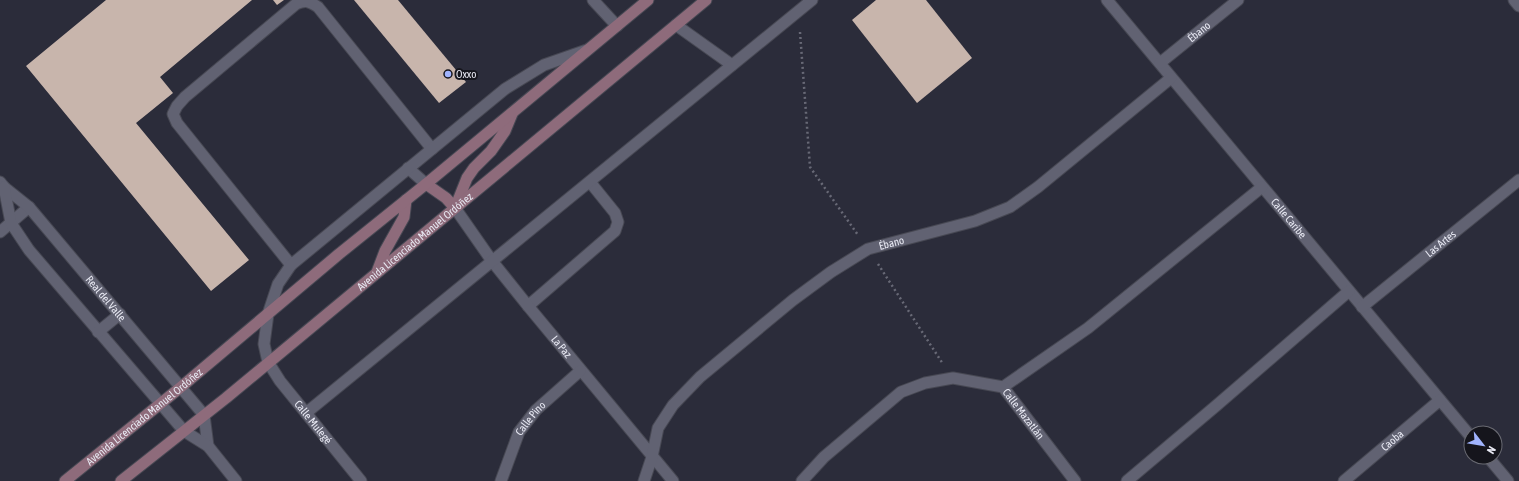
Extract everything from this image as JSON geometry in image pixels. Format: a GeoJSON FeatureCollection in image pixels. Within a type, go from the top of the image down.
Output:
{"type":"FeatureCollection","features":[{"type":"Feature","properties":{"kind":"main road","name":"Avenida Licenciado Manuel Ordóñez"},"geometry":{"type":"LineString","coordinates":[[66,481],[181,387],[338,254],[426,184],[648,0]]}},
{"type":"Feature","properties":{"kind":"main road","name":"Avenida Licenciado Manuel Ordóñez"},"geometry":{"type":"LineString","coordinates":[[121,481],[377,273],[706,0]]}},
{"type":"Feature","properties":{"kind":"main road"},"geometry":{"type":"LineString","coordinates":[[426,184],[446,198],[455,208],[467,178],[474,168],[491,151],[505,131],[514,111]]}},
{"type":"Feature","properties":{"kind":"main road"},"geometry":{"type":"LineString","coordinates":[[377,273],[385,251],[404,217],[406,200]]}},
{"type":"Feature","properties":{"kind":"street"},"geometry":{"type":"LineString","coordinates":[[593,0],[617,26]]}},
{"type":"Feature","properties":{"kind":"street"},"geometry":{"type":"LineString","coordinates":[[306,413],[812,0]]}},
{"type":"Feature","properties":{"kind":"street","name":"Calle Caribe"},"geometry":{"type":"LineString","coordinates":[[1107,0],[1463,427]]}},
{"type":"Feature","properties":{"kind":"street","name":"Ébano"},"geometry":{"type":"LineString","coordinates":[[1160,63],[1238,0]]}},
{"type":"Feature","properties":{"kind":"street"},"geometry":{"type":"LineString","coordinates":[[1514,0],[1519,6]]}},
{"type":"Feature","properties":{"kind":"street"},"geometry":{"type":"LineString","coordinates":[[291,265],[177,123],[173,114],[177,106],[185,97],[296,4],[303,1],[308,1],[318,7],[432,149]]}},
{"type":"Feature","properties":{"kind":"street"},"geometry":{"type":"LineString","coordinates":[[676,25],[732,65]]}},
{"type":"Feature","properties":{"kind":"street"},"geometry":{"type":"LineString","coordinates":[[268,362],[264,344],[268,314],[278,284],[291,265],[506,89],[544,65],[589,49]]}},
{"type":"Feature","properties":{"kind":"street","name":"Ébano"},"geometry":{"type":"LineString","coordinates":[[644,481],[652,457],[658,428],[674,405],[700,378],[793,300],[831,272],[868,249],[975,221],[1010,207],[1038,187],[1171,78]]}},
{"type":"Feature","properties":{"kind":"street"},"geometry":{"type":"LineString","coordinates":[[408,168],[426,184]]}},
{"type":"Feature","properties":{"kind":"street","name":"Las Artes"},"geometry":{"type":"LineString","coordinates":[[1362,307],[1519,180]]}},
{"type":"Feature","properties":{"kind":"street"},"geometry":{"type":"LineString","coordinates":[[528,306],[615,231],[618,222],[615,213],[590,182]]}},
{"type":"Feature","properties":{"kind":"street","name":"Real del Valle"},"geometry":{"type":"LineString","coordinates":[[2,184],[29,207],[204,415]]}},
{"type":"Feature","properties":{"kind":"street","name":"Real del Valle"},"geometry":{"type":"LineString","coordinates":[[2,184],[10,222],[34,256],[184,431],[208,446]]}},
{"type":"Feature","properties":{"kind":"street"},"geometry":{"type":"LineString","coordinates":[[1003,387],[1088,328],[1262,186]]}},
{"type":"Feature","properties":{"kind":"street"},"geometry":{"type":"LineString","coordinates":[[0,232],[29,207]]}},
{"type":"Feature","properties":{"kind":"street","name":"La Paz"},"geometry":{"type":"LineString","coordinates":[[455,208],[492,261],[580,371],[673,481]]}},
{"type":"Feature","properties":{"kind":"street"},"geometry":{"type":"LineString","coordinates":[[1127,481],[1218,405],[1349,291]]}},
{"type":"Feature","properties":{"kind":"street"},"geometry":{"type":"LineString","coordinates":[[98,332],[120,314]]}},
{"type":"Feature","properties":{"kind":"street","name":"Calle Mulegé"},"geometry":{"type":"LineString","coordinates":[[268,362],[280,381],[361,481]]}},
{"type":"Feature","properties":{"kind":"street","name":"Calle Pino"},"geometry":{"type":"LineString","coordinates":[[501,481],[519,432],[536,410],[580,371]]}},
{"type":"Feature","properties":{"kind":"street"},"geometry":{"type":"LineString","coordinates":[[802,481],[824,457],[901,392],[925,383],[953,378]]}},
{"type":"Feature","properties":{"kind":"street","name":"Calle Mazatlán"},"geometry":{"type":"LineString","coordinates":[[953,378],[1003,387],[1075,481]]}},
{"type":"Feature","properties":{"kind":"street","name":"Caoba"},"geometry":{"type":"LineString","coordinates":[[1344,481],[1440,400]]}},
{"type":"Feature","properties":{"kind":"street"},"geometry":{"type":"LineString","coordinates":[[204,415],[208,446],[236,481]]}},
{"type":"Feature","properties":{"kind":"street"},"geometry":{"type":"LineString","coordinates":[[1495,465],[1508,481]]}},
{"type":"Feature","properties":{"kind":"path"},"geometry":{"type":"LineString","coordinates":[[798,12],[810,167],[868,249],[953,378]]}},
{"type":"Feature","properties":{"kind":"building"},"geometry":{"type":"Polygon","coordinates":[[[106,0],[252,0],[160,77],[173,93],[136,123],[249,260],[211,291],[26,66],[106,0]]]}},
{"type":"Feature","properties":{"kind":"building"},"geometry":{"type":"Polygon","coordinates":[[[273,0],[284,0],[277,5],[273,0]]]}},
{"type":"Feature","properties":{"kind":"building"},"geometry":{"type":"Polygon","coordinates":[[[354,0],[398,0],[466,82],[439,103],[354,0]]]}},
{"type":"Feature","properties":{"kind":"building"},"geometry":{"type":"Polygon","coordinates":[[[876,0],[926,0],[972,58],[917,103],[852,20],[876,0]]]}},
{"type":"Feature","properties":{"kind":"place","name":"Oxxo"},"geometry":{"type":"Point","coordinates":[448,74]}}]}
